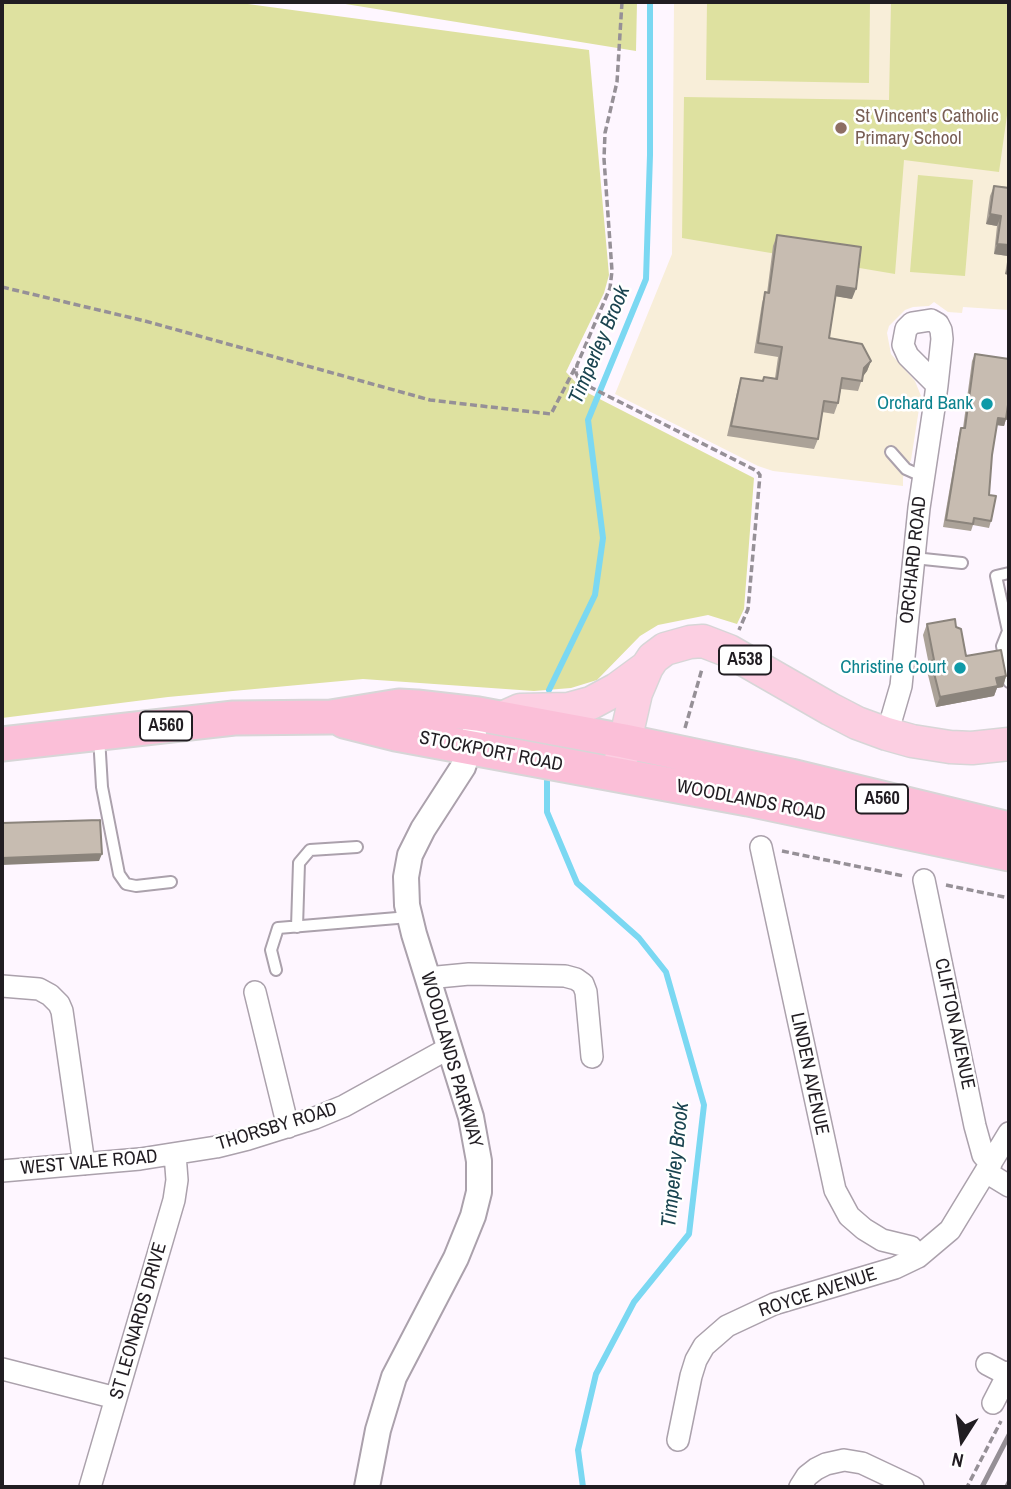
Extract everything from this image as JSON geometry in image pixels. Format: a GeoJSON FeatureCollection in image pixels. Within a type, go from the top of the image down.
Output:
{"type":"FeatureCollection","features":[{"type":"Feature","properties":{"kind":"highway","name":"STOCKPORT ROAD"},"geometry":{"type":"LineString","coordinates":[[2,744],[234,718],[331,717],[399,706],[490,716],[624,741]]}},
{"type":"Feature","properties":{"kind":"highway","name":"STOCKPORT ROAD"},"geometry":{"type":"LineString","coordinates":[[331,717],[396,734],[617,776]]}},
{"type":"Feature","properties":{"kind":"highway","name":"WOODLANDS ROAD"},"geometry":{"type":"LineString","coordinates":[[624,741],[791,776],[1009,829]]}},
{"type":"Feature","properties":{"kind":"highway","name":"WOODLANDS ROAD"},"geometry":{"type":"LineString","coordinates":[[617,776],[748,799],[1009,854]]}},
{"type":"Feature","properties":{"kind":"main road","name":"A538"},"geometry":{"type":"LineString","coordinates":[[647,667],[653,658],[665,649],[690,642],[720,647],[839,714],[887,734],[950,747],[972,748],[1009,744]]}},
{"type":"Feature","properties":{"kind":"main road"},"geometry":{"type":"LineString","coordinates":[[490,716],[520,710],[569,709],[591,703],[617,689],[647,667]]}},
{"type":"Feature","properties":{"kind":"main road"},"geometry":{"type":"LineString","coordinates":[[617,776],[636,694],[647,667]]}},
{"type":"Feature","properties":{"kind":"street","name":"ORCHARD ROAD"},"geometry":{"type":"LineString","coordinates":[[887,734],[901,686],[914,558],[937,385]]}},
{"type":"Feature","properties":{"kind":"street","name":"WOODLANDS PARKWAY"},"geometry":{"type":"LineString","coordinates":[[367,1487],[377,1430],[394,1377],[456,1258],[478,1202],[480,1177],[476,1140],[410,917],[405,877],[410,855],[423,829],[463,767],[471,747],[490,716]]}},
{"type":"Feature","properties":{"kind":"street","name":"LINDEN AVENUE"},"geometry":{"type":"LineString","coordinates":[[761,847],[835,1190],[849,1216],[864,1229],[882,1240],[911,1248],[918,1257]]}},
{"type":"Feature","properties":{"kind":"street","name":"CLIFTON AVENUE"},"geometry":{"type":"LineString","coordinates":[[924,880],[975,1126],[988,1168]]}},
{"type":"Feature","properties":{"kind":"street"},"geometry":{"type":"LineString","coordinates":[[427,978],[470,974],[576,979],[583,984],[586,992],[592,1056]]}},
{"type":"Feature","properties":{"kind":"street"},"geometry":{"type":"LineString","coordinates":[[2,986],[38,989],[59,1004],[84,1164]]}},
{"type":"Feature","properties":{"kind":"street"},"geometry":{"type":"LineString","coordinates":[[255,992],[288,1127]]}},
{"type":"Feature","properties":{"kind":"street","name":"THORSBY ROAD"},"geometry":{"type":"LineString","coordinates":[[175,1154],[216,1147],[288,1127],[344,1106],[449,1048]]}},
{"type":"Feature","properties":{"kind":"street","name":"ROYCE AVENUE"},"geometry":{"type":"LineString","coordinates":[[678,1440],[696,1360],[704,1346],[727,1326],[774,1304],[895,1268],[918,1257],[950,1230],[1009,1133]]}},
{"type":"Feature","properties":{"kind":"street","name":"WEST VALE ROAD"},"geometry":{"type":"LineString","coordinates":[[2,1171],[175,1154]]}},
{"type":"Feature","properties":{"kind":"street","name":"ST LEONARDS DRIVE"},"geometry":{"type":"LineString","coordinates":[[90,1487],[174,1200],[177,1180],[175,1154]]}},
{"type":"Feature","properties":{"kind":"street"},"geometry":{"type":"LineString","coordinates":[[988,1168],[1009,1186]]}},
{"type":"Feature","properties":{"kind":"street"},"geometry":{"type":"LineString","coordinates":[[987,1364],[1008,1374],[993,1403]]}},
{"type":"Feature","properties":{"kind":"street"},"geometry":{"type":"LineString","coordinates":[[2,1369],[116,1398]]}},
{"type":"Feature","properties":{"kind":"street"},"geometry":{"type":"LineString","coordinates":[[800,1487],[807,1476],[821,1466],[850,1460],[913,1487]]}},
{"type":"Feature","properties":{"kind":"lane"},"geometry":{"type":"LineString","coordinates":[[891,452],[906,468],[924,477]]}},
{"type":"Feature","properties":{"kind":"lane"},"geometry":{"type":"LineString","coordinates":[[914,558],[962,564]]}},
{"type":"Feature","properties":{"kind":"lane"},"geometry":{"type":"LineString","coordinates":[[1009,573],[996,576],[1008,631],[1002,646],[1009,682]]}},
{"type":"Feature","properties":{"kind":"lane"},"geometry":{"type":"LineString","coordinates":[[99,734],[102,787],[119,874],[126,884],[136,886],[171,882]]}},
{"type":"Feature","properties":{"kind":"lane"},"geometry":{"type":"LineString","coordinates":[[298,927],[299,863],[310,850],[357,847]]}},
{"type":"Feature","properties":{"kind":"lane"},"geometry":{"type":"LineString","coordinates":[[276,970],[271,950],[278,928],[410,917]]}},
{"type":"Feature","properties":{"kind":"path"},"geometry":{"type":"LineString","coordinates":[[2,287],[145,321],[430,400],[551,414],[592,334],[610,288],[605,133],[617,82],[622,2]]}},
{"type":"Feature","properties":{"kind":"path"},"geometry":{"type":"LineString","coordinates":[[577,365],[579,379],[595,390],[757,471],[760,475],[748,610],[720,647],[685,728]]}},
{"type":"Feature","properties":{"kind":"path"},"geometry":{"type":"LineString","coordinates":[[761,847],[1009,898]]}},
{"type":"Feature","properties":{"kind":"path"},"geometry":{"type":"LineString","coordinates":[[964,1487],[1001,1420],[993,1403]]}},
{"type":"Feature","properties":{"kind":"shaded area","name":"St Vincent's Catholic Primary School"},"geometry":{"type":"Polygon","coordinates":[[[674,2],[1009,2],[1009,310],[963,307],[962,313],[948,312],[934,302],[929,306],[905,310],[889,326],[887,333],[891,354],[915,381],[921,396],[911,460],[903,477],[903,486],[773,471],[615,394],[672,254],[674,2]]]}},
{"type":"Feature","properties":{"kind":"green space"},"geometry":{"type":"Polygon","coordinates":[[[2,2],[233,2],[589,50],[609,275],[604,293],[566,372],[584,391],[754,478],[744,609],[737,624],[708,615],[658,625],[640,636],[597,680],[571,688],[534,691],[363,679],[168,697],[2,718],[2,2]]]}},
{"type":"Feature","properties":{"kind":"green space"},"geometry":{"type":"Polygon","coordinates":[[[333,2],[637,2],[636,51],[333,2]]]}},
{"type":"Feature","properties":{"kind":"green space"},"geometry":{"type":"Polygon","coordinates":[[[707,2],[870,2],[869,83],[706,80],[707,2]]]}},
{"type":"Feature","properties":{"kind":"green space"},"geometry":{"type":"Polygon","coordinates":[[[891,2],[1009,2],[1009,101],[999,172],[904,160],[895,274],[682,238],[684,97],[889,100],[891,2]]]}},
{"type":"Feature","properties":{"kind":"green space"},"geometry":{"type":"Polygon","coordinates":[[[918,175],[973,180],[965,276],[910,272],[918,175]]]}},
{"type":"Feature","properties":{"kind":"building"},"geometry":{"type":"Polygon","coordinates":[[[994,186],[1009,188],[1009,245],[997,244],[1001,216],[990,214],[994,186]]]}},
{"type":"Feature","properties":{"kind":"building"},"geometry":{"type":"Polygon","coordinates":[[[777,235],[861,247],[856,289],[837,286],[829,338],[862,344],[871,361],[864,368],[862,381],[842,378],[838,403],[824,401],[818,439],[731,426],[741,378],[763,381],[764,377],[777,379],[782,347],[758,343],[765,292],[769,293],[777,235]]]}},
{"type":"Feature","properties":{"kind":"building"},"geometry":{"type":"Polygon","coordinates":[[[975,354],[1009,359],[1009,398],[1006,419],[998,418],[992,455],[989,495],[996,496],[991,521],[974,518],[973,524],[946,520],[961,428],[965,428],[975,354]]]}},
{"type":"Feature","properties":{"kind":"building","name":"Christine Court"},"geometry":{"type":"Polygon","coordinates":[[[955,619],[956,627],[961,629],[966,656],[1001,650],[1006,676],[996,678],[998,686],[940,697],[931,661],[934,660],[927,624],[955,619]]]}},
{"type":"Feature","properties":{"kind":"building"},"geometry":{"type":"Polygon","coordinates":[[[100,820],[102,854],[2,858],[2,823],[100,820]]]}},
{"type":"Feature","properties":{"kind":"waterway","name":"Timperley Brook"},"geometry":{"type":"LineString","coordinates":[[549,690],[595,595],[603,538],[588,420],[646,279],[650,155],[650,2]]}},
{"type":"Feature","properties":{"kind":"waterway","name":"Timperley Brook"},"geometry":{"type":"LineString","coordinates":[[547,781],[547,812],[577,883],[639,938],[666,972],[704,1105],[689,1234],[634,1302],[596,1374],[578,1450],[583,1487]]}},
{"type":"Feature","properties":{"kind":"tram line"},"geometry":{"type":"LineString","coordinates":[[1005,1487],[1009,1479]]}},
{"type":"Feature","properties":{"kind":"railway"},"geometry":{"type":"LineString","coordinates":[[982,1487],[1009,1435]]}},
{"type":"Feature","properties":{"kind":"place","name":"St Vincent's Catholic Primary School"},"geometry":{"type":"Point","coordinates":[841,128]}},
{"type":"Feature","properties":{"kind":"place","name":"Orchard Bank"},"geometry":{"type":"Point","coordinates":[987,404]}},
{"type":"Feature","properties":{"kind":"place","name":"Christine Court"},"geometry":{"type":"Point","coordinates":[960,668]}}]}
